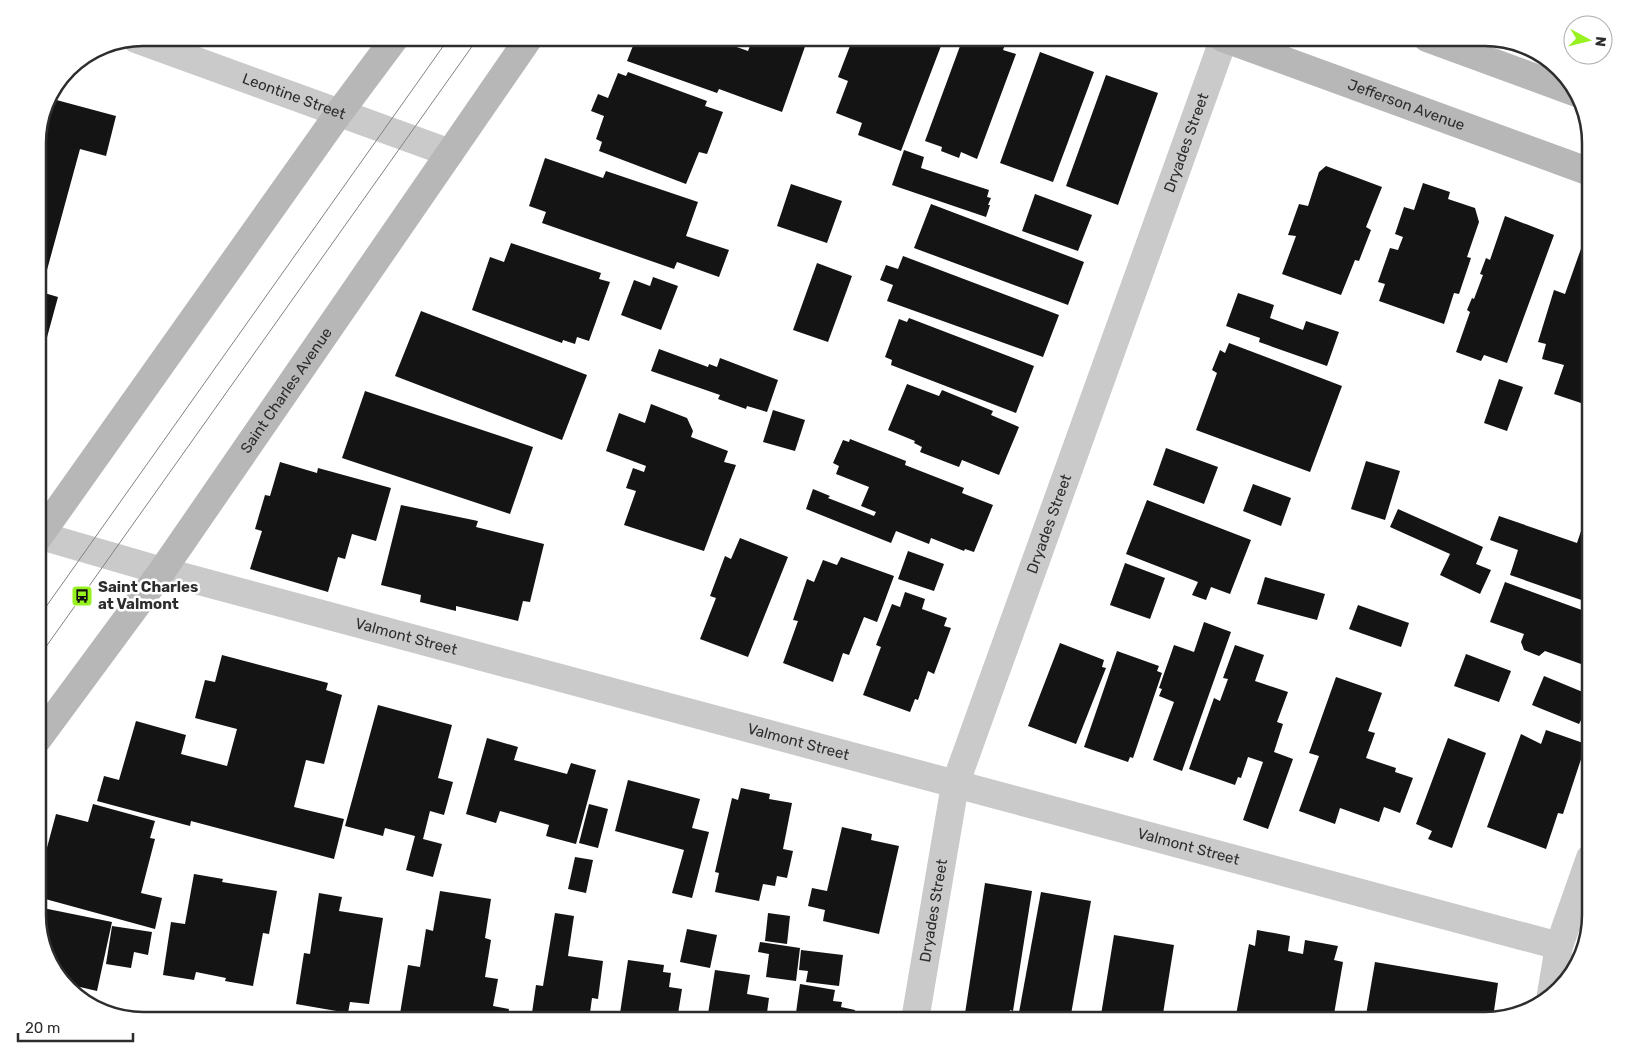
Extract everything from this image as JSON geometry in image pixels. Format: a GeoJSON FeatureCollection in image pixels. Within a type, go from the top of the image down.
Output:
{"type":"FeatureCollection","features":[{"type":"Feature","properties":{"kind":"main road"},"geometry":{"type":"LineString","coordinates":[[46,525],[339,113],[389,46]]}},
{"type":"Feature","properties":{"kind":"main road","name":"Saint Charles Avenue"},"geometry":{"type":"LineString","coordinates":[[46,728],[162,571],[524,46]]}},
{"type":"Feature","properties":{"kind":"main road","name":"Jefferson Avenue"},"geometry":{"type":"LineString","coordinates":[[1245,46],[1582,169]]}},
{"type":"Feature","properties":{"kind":"main road"},"geometry":{"type":"LineString","coordinates":[[1449,46],[1565,88]]}},
{"type":"Feature","properties":{"kind":"street","name":"Leontine Street"},"geometry":{"type":"LineString","coordinates":[[155,46],[450,153]]}},
{"type":"Feature","properties":{"kind":"street","name":"Dryades Street"},"geometry":{"type":"LineString","coordinates":[[916,1012],[955,785],[1220,46]]}},
{"type":"Feature","properties":{"kind":"street","name":"Valmont Street"},"geometry":{"type":"LineString","coordinates":[[46,538],[955,785],[1559,946]]}},
{"type":"Feature","properties":{"kind":"street"},"geometry":{"type":"LineString","coordinates":[[1553,984],[1559,946],[1582,881]]}},
{"type":"Feature","properties":{"kind":"building"},"geometry":{"type":"Polygon","coordinates":[[[633,46],[734,46],[748,51],[750,46],[805,46],[782,112],[719,89],[717,93],[627,61],[633,46]]]}},
{"type":"Feature","properties":{"kind":"building"},"geometry":{"type":"Polygon","coordinates":[[[850,46],[941,46],[901,151],[858,135],[862,123],[836,113],[848,81],[838,77],[850,46]]]}},
{"type":"Feature","properties":{"kind":"building"},"geometry":{"type":"Polygon","coordinates":[[[960,46],[1004,46],[1003,50],[1016,54],[977,159],[961,152],[959,158],[941,151],[942,147],[925,141],[960,46]]]}},
{"type":"Feature","properties":{"kind":"building"},"geometry":{"type":"Polygon","coordinates":[[[1040,52],[1094,72],[1053,182],[1000,163],[1040,52]]]}},
{"type":"Feature","properties":{"kind":"building"},"geometry":{"type":"Polygon","coordinates":[[[628,72],[707,101],[705,106],[723,112],[707,154],[699,152],[686,184],[599,151],[602,142],[596,139],[604,116],[591,111],[598,94],[608,98],[618,73],[626,76],[628,72]]]}},
{"type":"Feature","properties":{"kind":"building"},"geometry":{"type":"Polygon","coordinates":[[[1106,75],[1158,93],[1118,205],[1066,186],[1106,75]]]}},
{"type":"Feature","properties":{"kind":"building"},"geometry":{"type":"Polygon","coordinates":[[[56,100],[116,116],[106,156],[80,149],[46,274],[46,136],[51,112],[56,100]]]}},
{"type":"Feature","properties":{"kind":"building"},"geometry":{"type":"Polygon","coordinates":[[[904,150],[924,157],[921,168],[989,190],[987,197],[991,198],[986,217],[892,185],[904,150]]]}},
{"type":"Feature","properties":{"kind":"building"},"geometry":{"type":"Polygon","coordinates":[[[545,158],[603,178],[606,171],[698,202],[686,236],[729,250],[719,277],[677,262],[674,269],[542,223],[546,212],[529,206],[545,158]]]}},
{"type":"Feature","properties":{"kind":"building"},"geometry":{"type":"Polygon","coordinates":[[[1326,166],[1382,187],[1366,227],[1371,230],[1359,261],[1355,260],[1341,295],[1282,274],[1296,236],[1288,235],[1299,204],[1308,206],[1319,172],[1326,166]]]}},
{"type":"Feature","properties":{"kind":"building"},"geometry":{"type":"Polygon","coordinates":[[[1423,183],[1450,192],[1448,199],[1475,208],[1479,222],[1467,257],[1471,258],[1459,294],[1454,293],[1444,324],[1379,301],[1385,284],[1378,282],[1390,248],[1398,250],[1403,237],[1395,234],[1404,207],[1414,210],[1423,183]]]}},
{"type":"Feature","properties":{"kind":"building"},"geometry":{"type":"Polygon","coordinates":[[[791,184],[842,201],[827,243],[777,226],[791,184]]]}},
{"type":"Feature","properties":{"kind":"building"},"geometry":{"type":"Polygon","coordinates":[[[1035,194],[1092,215],[1078,251],[1022,231],[1035,194]]]}},
{"type":"Feature","properties":{"kind":"building"},"geometry":{"type":"Polygon","coordinates":[[[931,204],[1084,262],[1068,305],[914,248],[931,204]]]}},
{"type":"Feature","properties":{"kind":"building"},"geometry":{"type":"Polygon","coordinates":[[[1505,216],[1554,235],[1507,363],[1484,355],[1481,361],[1456,352],[1470,312],[1467,310],[1472,298],[1474,299],[1483,275],[1480,274],[1486,258],[1490,260],[1505,216]]]}},
{"type":"Feature","properties":{"kind":"building"},"geometry":{"type":"Polygon","coordinates":[[[511,243],[601,273],[599,279],[610,282],[589,341],[577,337],[575,344],[563,340],[562,343],[472,310],[490,257],[504,262],[511,243]]]}},
{"type":"Feature","properties":{"kind":"building"},"geometry":{"type":"Polygon","coordinates":[[[1582,246],[1582,403],[1554,394],[1564,365],[1542,359],[1546,344],[1538,342],[1554,290],[1565,294],[1582,246]]]}},
{"type":"Feature","properties":{"kind":"building"},"geometry":{"type":"Polygon","coordinates":[[[903,256],[1059,315],[1043,357],[887,301],[893,285],[880,280],[886,265],[898,269],[903,256]]]}},
{"type":"Feature","properties":{"kind":"building"},"geometry":{"type":"Polygon","coordinates":[[[817,263],[852,276],[828,342],[793,330],[817,263]]]}},
{"type":"Feature","properties":{"kind":"building"},"geometry":{"type":"Polygon","coordinates":[[[653,277],[678,286],[661,330],[621,315],[634,280],[650,286],[653,277]]]}},
{"type":"Feature","properties":{"kind":"building"},"geometry":{"type":"Polygon","coordinates":[[[46,293],[58,297],[46,341],[46,293]]]}},
{"type":"Feature","properties":{"kind":"building"},"geometry":{"type":"Polygon","coordinates":[[[1238,293],[1274,305],[1270,318],[1303,330],[1306,321],[1339,332],[1327,366],[1259,342],[1260,338],[1226,326],[1238,293]]]}},
{"type":"Feature","properties":{"kind":"building"},"geometry":{"type":"Polygon","coordinates":[[[421,311],[587,375],[562,440],[395,376],[421,311]]]}},
{"type":"Feature","properties":{"kind":"building"},"geometry":{"type":"Polygon","coordinates":[[[909,318],[1034,366],[1016,413],[891,365],[892,360],[885,357],[899,319],[907,322],[909,318]]]}},
{"type":"Feature","properties":{"kind":"building"},"geometry":{"type":"Polygon","coordinates":[[[1229,343],[1342,386],[1310,472],[1196,430],[1217,373],[1212,370],[1220,350],[1225,353],[1229,343]]]}},
{"type":"Feature","properties":{"kind":"building"},"geometry":{"type":"Polygon","coordinates":[[[659,349],[708,367],[709,364],[717,367],[720,358],[778,380],[767,412],[747,406],[746,409],[718,399],[720,395],[651,371],[659,349]]]}},
{"type":"Feature","properties":{"kind":"building"},"geometry":{"type":"Polygon","coordinates":[[[1499,379],[1523,387],[1507,431],[1484,423],[1499,379]]]}},
{"type":"Feature","properties":{"kind":"building"},"geometry":{"type":"Polygon","coordinates":[[[907,384],[939,396],[942,390],[993,411],[991,415],[1019,427],[999,475],[962,460],[959,467],[920,452],[922,447],[914,443],[915,441],[888,430],[907,384]]]}},
{"type":"Feature","properties":{"kind":"building"},"geometry":{"type":"Polygon","coordinates":[[[365,391],[533,447],[510,514],[342,458],[365,391]]]}},
{"type":"Feature","properties":{"kind":"building"},"geometry":{"type":"Polygon","coordinates":[[[651,404],[687,418],[693,431],[691,437],[728,451],[724,462],[736,465],[704,551],[624,525],[636,491],[626,488],[633,468],[644,472],[646,466],[606,451],[619,413],[645,423],[651,404]]]}},
{"type":"Feature","properties":{"kind":"building"},"geometry":{"type":"Polygon","coordinates":[[[773,410],[805,420],[795,451],[763,442],[773,410]]]}},
{"type":"Feature","properties":{"kind":"building"},"geometry":{"type":"Polygon","coordinates":[[[850,439],[906,461],[905,465],[964,488],[962,493],[993,505],[974,552],[965,549],[964,551],[931,538],[929,544],[896,531],[891,543],[806,509],[813,489],[830,496],[828,498],[874,516],[876,512],[861,506],[869,487],[836,474],[839,466],[833,463],[843,440],[849,442],[850,439]]]}},
{"type":"Feature","properties":{"kind":"building"},"geometry":{"type":"Polygon","coordinates":[[[1166,448],[1218,467],[1204,504],[1153,485],[1166,448]]]}},
{"type":"Feature","properties":{"kind":"building"},"geometry":{"type":"Polygon","coordinates":[[[1366,461],[1400,471],[1385,520],[1351,509],[1366,461]]]}},
{"type":"Feature","properties":{"kind":"building"},"geometry":{"type":"Polygon","coordinates":[[[280,462],[317,473],[318,468],[391,488],[376,541],[352,534],[345,559],[338,557],[328,592],[250,569],[262,531],[255,529],[265,495],[270,496],[280,462]]]}},
{"type":"Feature","properties":{"kind":"building"},"geometry":{"type":"Polygon","coordinates":[[[1253,484],[1291,498],[1281,526],[1243,511],[1253,484]]]}},
{"type":"Feature","properties":{"kind":"building"},"geometry":{"type":"Polygon","coordinates":[[[1147,500],[1251,540],[1230,594],[1211,587],[1206,600],[1192,595],[1198,582],[1126,554],[1147,500]]]}},
{"type":"Feature","properties":{"kind":"building"},"geometry":{"type":"Polygon","coordinates":[[[401,505],[478,521],[476,527],[544,544],[530,602],[523,601],[518,621],[456,606],[456,611],[420,602],[421,595],[381,585],[401,505]]]}},
{"type":"Feature","properties":{"kind":"building"},"geometry":{"type":"Polygon","coordinates":[[[1398,509],[1483,547],[1476,564],[1491,570],[1480,594],[1440,575],[1450,554],[1390,527],[1398,509]]]}},
{"type":"Feature","properties":{"kind":"building"},"geometry":{"type":"Polygon","coordinates":[[[1499,516],[1577,543],[1582,528],[1582,600],[1510,575],[1518,550],[1490,540],[1499,516]]]}},
{"type":"Feature","properties":{"kind":"building"},"geometry":{"type":"Polygon","coordinates":[[[740,538],[788,557],[748,657],[700,639],[716,598],[710,596],[725,556],[731,559],[740,538]]]}},
{"type":"Feature","properties":{"kind":"building"},"geometry":{"type":"Polygon","coordinates":[[[908,551],[944,564],[934,591],[898,579],[908,551]]]}},
{"type":"Feature","properties":{"kind":"building"},"geometry":{"type":"Polygon","coordinates":[[[841,557],[894,576],[877,622],[864,617],[849,655],[843,653],[833,682],[783,663],[798,621],[793,620],[807,579],[814,582],[823,560],[837,565],[841,557]]]}},
{"type":"Feature","properties":{"kind":"building"},"geometry":{"type":"Polygon","coordinates":[[[1125,563],[1165,578],[1150,619],[1110,605],[1125,563]]]}},
{"type":"Feature","properties":{"kind":"building"},"geometry":{"type":"Polygon","coordinates":[[[1265,577],[1325,594],[1317,620],[1257,604],[1265,577]]]}},
{"type":"Feature","properties":{"kind":"building"},"geometry":{"type":"Polygon","coordinates":[[[1505,582],[1582,610],[1582,663],[1545,651],[1539,656],[1524,650],[1521,642],[1524,634],[1490,622],[1505,582]]]}},
{"type":"Feature","properties":{"kind":"building"},"geometry":{"type":"Polygon","coordinates":[[[905,592],[925,599],[922,609],[947,618],[944,626],[951,628],[934,674],[928,671],[918,700],[915,699],[910,712],[863,695],[881,647],[876,645],[892,604],[900,607],[905,592]]]}},
{"type":"Feature","properties":{"kind":"building"},"geometry":{"type":"Polygon","coordinates":[[[1358,605],[1409,623],[1401,647],[1349,629],[1358,605]]]}},
{"type":"Feature","properties":{"kind":"building"},"geometry":{"type":"Polygon","coordinates":[[[1204,622],[1231,632],[1182,771],[1153,760],[1174,702],[1159,696],[1162,689],[1159,688],[1174,645],[1194,652],[1204,622]]]}},
{"type":"Feature","properties":{"kind":"building"},"geometry":{"type":"Polygon","coordinates":[[[1060,643],[1104,660],[1102,667],[1106,668],[1076,744],[1028,726],[1060,643]]]}},
{"type":"Feature","properties":{"kind":"building"},"geometry":{"type":"Polygon","coordinates":[[[1235,645],[1264,655],[1255,681],[1288,692],[1277,722],[1283,724],[1274,752],[1293,759],[1268,829],[1243,820],[1263,762],[1248,757],[1241,778],[1238,777],[1235,785],[1189,769],[1214,698],[1220,701],[1228,679],[1223,678],[1235,645]]]}},
{"type":"Feature","properties":{"kind":"building"},"geometry":{"type":"Polygon","coordinates":[[[1117,651],[1159,666],[1157,671],[1162,673],[1133,758],[1130,757],[1128,762],[1084,747],[1117,651]]]}},
{"type":"Feature","properties":{"kind":"building"},"geometry":{"type":"Polygon","coordinates":[[[1466,654],[1511,671],[1499,702],[1454,686],[1466,654]]]}},
{"type":"Feature","properties":{"kind":"building"},"geometry":{"type":"Polygon","coordinates":[[[222,655],[328,683],[326,690],[342,695],[324,764],[306,760],[294,807],[344,819],[334,859],[191,821],[190,826],[97,801],[104,776],[119,780],[136,721],[186,735],[181,754],[227,766],[237,729],[195,718],[205,680],[215,682],[222,655]]]}},
{"type":"Feature","properties":{"kind":"building"},"geometry":{"type":"Polygon","coordinates":[[[1544,676],[1582,692],[1582,718],[1579,724],[1532,705],[1544,676]]]}},
{"type":"Feature","properties":{"kind":"building"},"geometry":{"type":"Polygon","coordinates":[[[1336,677],[1382,693],[1368,731],[1375,733],[1366,758],[1396,768],[1395,772],[1413,778],[1400,813],[1384,807],[1379,822],[1340,808],[1335,824],[1299,811],[1319,756],[1309,753],[1336,677]]]}},
{"type":"Feature","properties":{"kind":"building"},"geometry":{"type":"Polygon","coordinates":[[[378,705],[452,725],[438,778],[453,782],[444,815],[430,811],[423,839],[442,844],[433,877],[406,870],[415,836],[385,828],[383,836],[345,826],[378,705]]]}},
{"type":"Feature","properties":{"kind":"building"},"geometry":{"type":"Polygon","coordinates":[[[1546,730],[1582,743],[1582,756],[1563,814],[1558,813],[1546,849],[1487,827],[1521,734],[1541,744],[1546,730]]]}},
{"type":"Feature","properties":{"kind":"building"},"geometry":{"type":"Polygon","coordinates":[[[487,738],[518,747],[514,760],[567,774],[571,763],[596,770],[576,844],[546,836],[549,825],[500,811],[496,823],[466,814],[487,738]]]}},
{"type":"Feature","properties":{"kind":"building"},"geometry":{"type":"Polygon","coordinates":[[[1448,738],[1486,753],[1452,848],[1428,839],[1432,831],[1416,824],[1448,738]]]}},
{"type":"Feature","properties":{"kind":"building"},"geometry":{"type":"Polygon","coordinates":[[[628,780],[700,799],[692,828],[709,832],[692,898],[672,893],[684,850],[615,831],[628,780]]]}},
{"type":"Feature","properties":{"kind":"building"},"geometry":{"type":"Polygon","coordinates":[[[741,788],[770,794],[769,799],[792,803],[783,849],[793,851],[787,878],[777,876],[775,886],[763,884],[759,901],[715,892],[719,873],[715,872],[732,798],[738,800],[741,788]]]}},
{"type":"Feature","properties":{"kind":"building"},"geometry":{"type":"Polygon","coordinates":[[[93,804],[155,821],[150,838],[155,839],[141,893],[162,898],[155,929],[46,899],[46,851],[56,814],[88,822],[93,804]]]}},
{"type":"Feature","properties":{"kind":"building"},"geometry":{"type":"Polygon","coordinates":[[[589,804],[608,809],[598,848],[579,843],[589,804]]]}},
{"type":"Feature","properties":{"kind":"building"},"geometry":{"type":"Polygon","coordinates":[[[842,827],[872,834],[871,840],[899,846],[879,934],[823,921],[825,910],[808,906],[812,888],[827,891],[842,827]]]}},
{"type":"Feature","properties":{"kind":"building"},"geometry":{"type":"Polygon","coordinates":[[[575,857],[593,860],[586,893],[568,889],[575,857]]]}},
{"type":"Feature","properties":{"kind":"building"},"geometry":{"type":"Polygon","coordinates":[[[194,874],[223,879],[222,882],[277,891],[269,934],[263,933],[253,986],[225,981],[226,978],[196,972],[194,980],[163,975],[171,922],[185,924],[194,874]]]}},
{"type":"Feature","properties":{"kind":"building"},"geometry":{"type":"Polygon","coordinates":[[[985,883],[1032,891],[1013,1011],[965,1012],[985,883]]]}},
{"type":"Feature","properties":{"kind":"building"},"geometry":{"type":"Polygon","coordinates":[[[440,891],[491,899],[485,938],[491,940],[485,977],[498,979],[493,1006],[509,1009],[508,1012],[400,1012],[408,965],[420,967],[426,929],[433,931],[440,891]]]}},
{"type":"Feature","properties":{"kind":"building"},"geometry":{"type":"Polygon","coordinates":[[[1041,892],[1091,901],[1071,1012],[1019,1012],[1041,892]]]}},
{"type":"Feature","properties":{"kind":"building"},"geometry":{"type":"Polygon","coordinates":[[[319,893],[342,897],[339,911],[383,918],[369,1004],[350,1002],[348,1012],[342,1012],[296,1004],[304,953],[310,954],[319,893]]]}},
{"type":"Feature","properties":{"kind":"building"},"geometry":{"type":"Polygon","coordinates":[[[46,909],[112,922],[97,991],[78,987],[59,963],[48,934],[46,909]]]}},
{"type":"Feature","properties":{"kind":"building"},"geometry":{"type":"Polygon","coordinates":[[[555,913],[574,916],[568,956],[603,961],[598,999],[592,998],[590,1012],[532,1012],[536,985],[543,986],[555,913]]]}},
{"type":"Feature","properties":{"kind":"building"},"geometry":{"type":"Polygon","coordinates":[[[768,913],[790,916],[787,944],[765,941],[768,913]]]}},
{"type":"Feature","properties":{"kind":"building"},"geometry":{"type":"Polygon","coordinates":[[[112,926],[152,932],[148,955],[134,952],[131,968],[106,964],[112,926]]]}},
{"type":"Feature","properties":{"kind":"building"},"geometry":{"type":"Polygon","coordinates":[[[687,929],[717,935],[710,968],[680,962],[687,929]]]}},
{"type":"Feature","properties":{"kind":"building"},"geometry":{"type":"Polygon","coordinates":[[[1257,930],[1290,936],[1288,951],[1303,954],[1305,940],[1338,946],[1334,960],[1343,962],[1334,1012],[1237,1012],[1249,944],[1255,946],[1257,930]]]}},
{"type":"Feature","properties":{"kind":"building"},"geometry":{"type":"Polygon","coordinates":[[[1114,935],[1174,945],[1163,1012],[1101,1012],[1114,935]]]}},
{"type":"Feature","properties":{"kind":"building"},"geometry":{"type":"Polygon","coordinates":[[[760,942],[800,948],[796,981],[766,977],[769,954],[758,952],[760,942]]]}},
{"type":"Feature","properties":{"kind":"building"},"geometry":{"type":"Polygon","coordinates":[[[801,950],[843,955],[839,986],[806,982],[808,971],[799,970],[801,950]]]}},
{"type":"Feature","properties":{"kind":"building"},"geometry":{"type":"Polygon","coordinates":[[[628,960],[664,965],[663,972],[671,973],[669,987],[682,989],[678,1012],[620,1012],[628,960]]]}},
{"type":"Feature","properties":{"kind":"building"},"geometry":{"type":"Polygon","coordinates":[[[1375,962],[1498,983],[1494,1011],[1367,1012],[1375,962]]]}},
{"type":"Feature","properties":{"kind":"building"},"geometry":{"type":"Polygon","coordinates":[[[715,970],[750,975],[747,994],[769,998],[767,1012],[708,1012],[715,970]]]}},
{"type":"Feature","properties":{"kind":"building"},"geometry":{"type":"Polygon","coordinates":[[[800,984],[835,990],[833,1001],[842,1002],[841,1007],[855,1010],[855,1012],[796,1012],[800,984]]]}},
{"type":"Feature","properties":{"kind":"tram line"},"geometry":{"type":"LineString","coordinates":[[46,607],[443,46]]}},
{"type":"Feature","properties":{"kind":"tram line"},"geometry":{"type":"LineString","coordinates":[[46,647],[472,46]]}},
{"type":"Feature","properties":{"kind":"place","name":"Saint Charles at Valmont"},"geometry":{"type":"Point","coordinates":[82,596]}}]}
